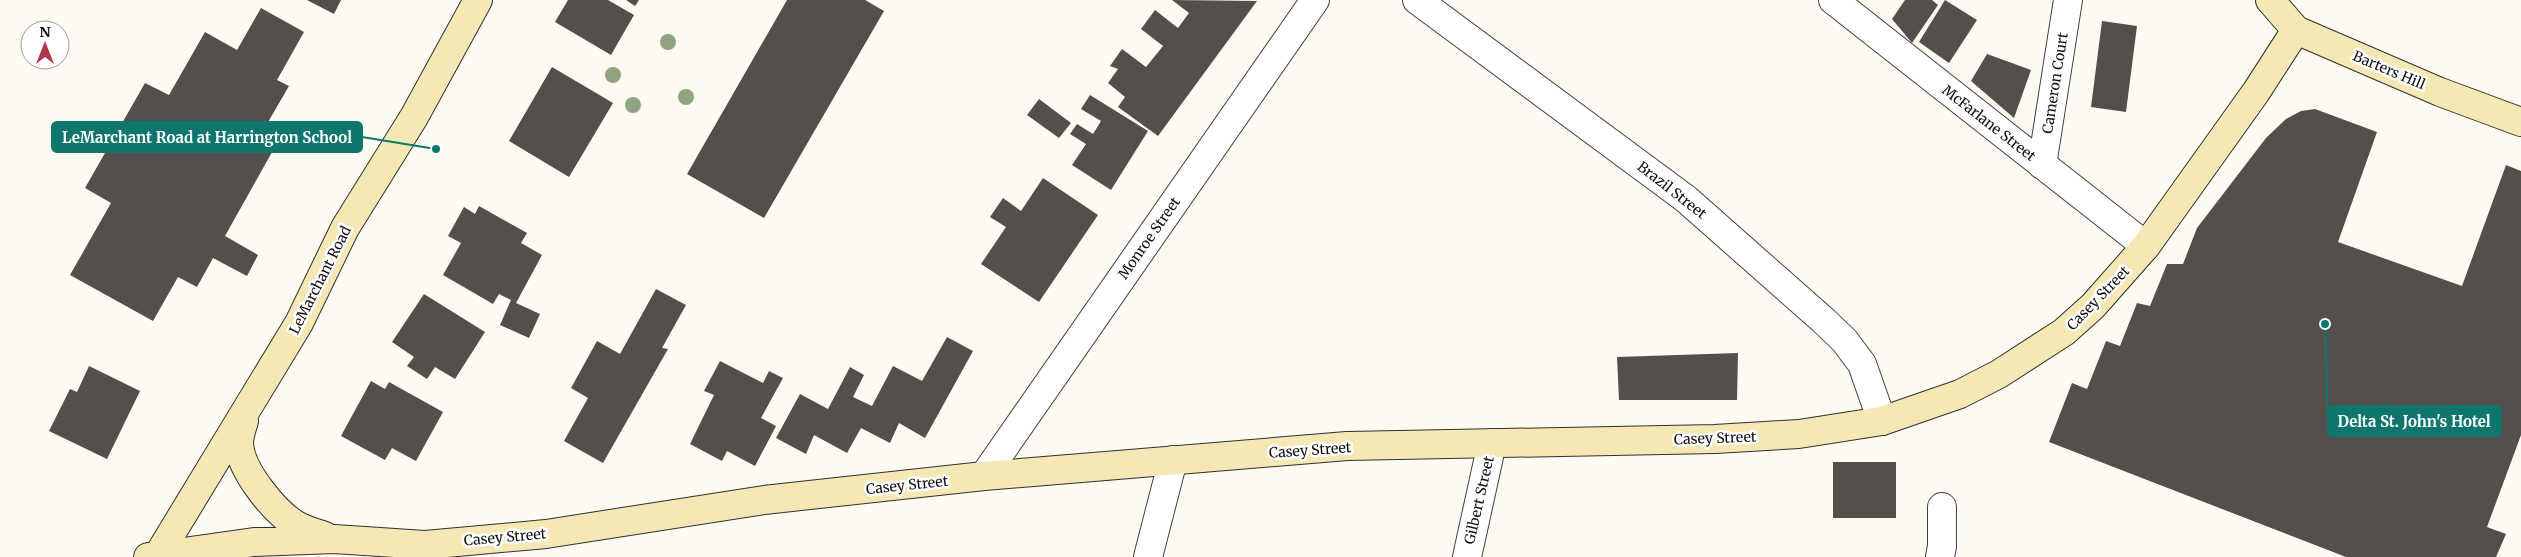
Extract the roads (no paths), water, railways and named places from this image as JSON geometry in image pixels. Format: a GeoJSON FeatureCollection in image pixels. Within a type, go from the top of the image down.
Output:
{"type":"FeatureCollection","features":[{"type":"Feature","properties":{"kind":"street","name":"LeMarchant Road"},"geometry":{"type":"LineString","coordinates":[[154,557],[248,409],[299,323],[345,228],[414,117],[478,0]]}},
{"type":"Feature","properties":{"kind":"street","name":"Monroe Street"},"geometry":{"type":"LineString","coordinates":[[984,476],[1314,0]]}},
{"type":"Feature","properties":{"kind":"street","name":"Brazil Street"},"geometry":{"type":"LineString","coordinates":[[1416,0],[1686,199],[1822,320],[1844,340],[1862,364],[1882,421]]}},
{"type":"Feature","properties":{"kind":"street","name":"McFarlane Street"},"geometry":{"type":"LineString","coordinates":[[1833,0],[2146,246]]}},
{"type":"Feature","properties":{"kind":"street","name":"Cameron Court"},"geometry":{"type":"LineString","coordinates":[[2042,165],[2068,0]]}},
{"type":"Feature","properties":{"kind":"street","name":"Barters Hill"},"geometry":{"type":"LineString","coordinates":[[2270,0],[2296,30],[2440,92],[2521,122]]}},
{"type":"Feature","properties":{"kind":"street","name":"Casey Street"},"geometry":{"type":"LineString","coordinates":[[154,557],[254,542],[334,539],[425,544],[546,534],[764,500],[984,476],[1346,446],[1715,439],[1799,434],[1882,421],[1960,394],[1999,374],[2064,332],[2093,306],[2146,246],[2256,92],[2296,30]]}},
{"type":"Feature","properties":{"kind":"street"},"geometry":{"type":"LineString","coordinates":[[248,409],[239,441],[240,455],[264,494],[278,510],[298,526],[334,539]]}},
{"type":"Feature","properties":{"kind":"street","name":"Gilbert Street"},"geometry":{"type":"LineString","coordinates":[[1467,557],[1492,443]]}},
{"type":"Feature","properties":{"kind":"street"},"geometry":{"type":"LineString","coordinates":[[1148,557],[1173,460]]}},
{"type":"Feature","properties":{"kind":"street"},"geometry":{"type":"LineString","coordinates":[[1940,557],[1942,546],[1942,507]]}},
{"type":"Feature","properties":{"kind":"place","name":"LeMarchant Road at Harrington School"},"geometry":{"type":"Point","coordinates":[436,149]}},
{"type":"Feature","properties":{"kind":"place","name":"Delta St. John's Hotel"},"geometry":{"type":"Point","coordinates":[2325,324]}}]}
